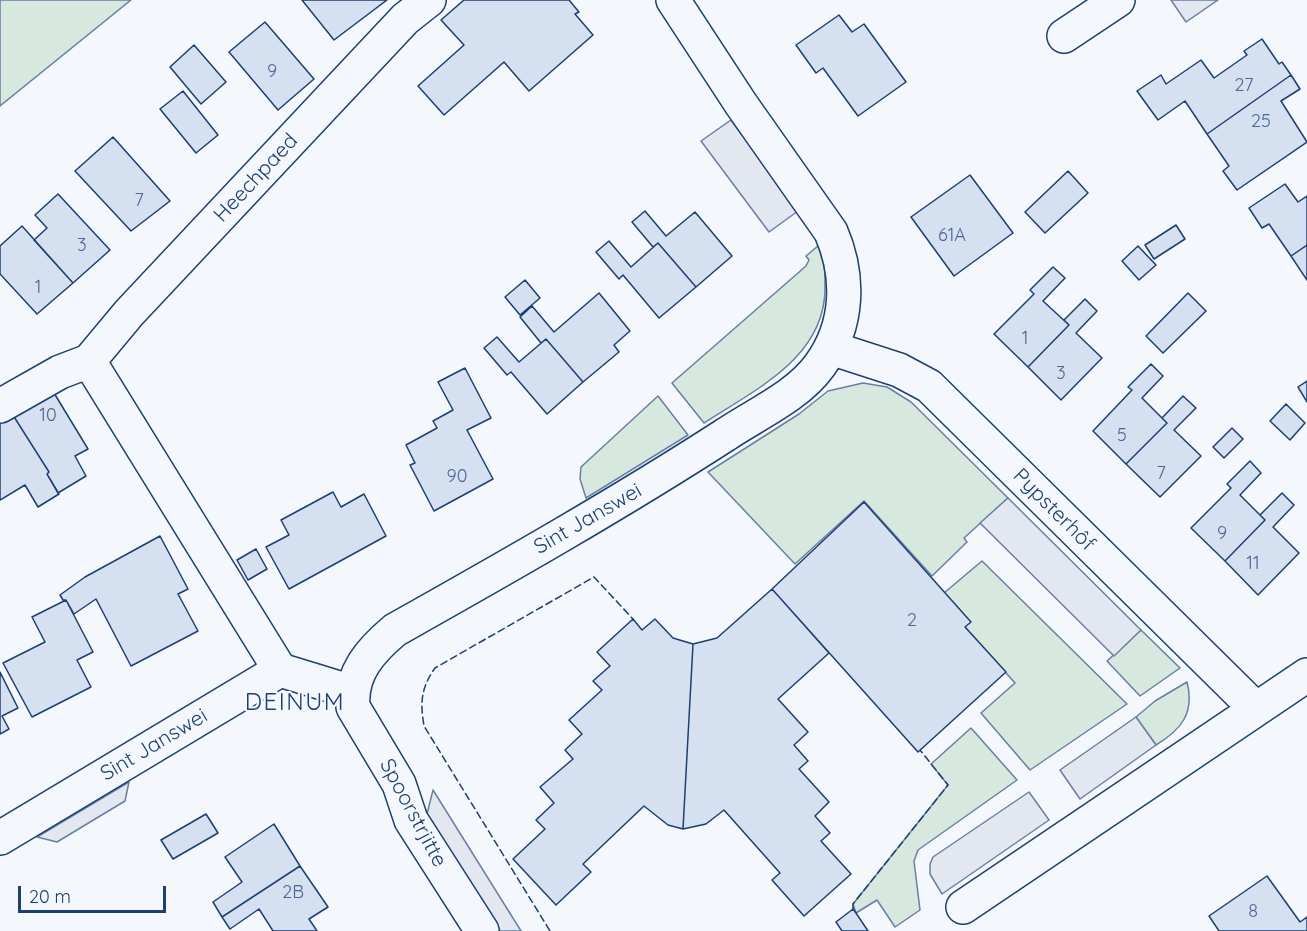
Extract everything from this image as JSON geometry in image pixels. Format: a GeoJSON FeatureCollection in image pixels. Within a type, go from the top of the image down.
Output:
{"type":"FeatureCollection","features":[{"type":"Feature","properties":{"kind":"street","name":"Heechpaed"},"geometry":{"type":"LineString","coordinates":[[0,406],[60,372],[89,361],[129,313],[397,27],[429,0]]}},
{"type":"Feature","properties":{"kind":"street","name":"Sint Janswei"},"geometry":{"type":"LineString","coordinates":[[352,692],[356,675],[368,657],[395,630],[638,491],[806,382],[831,348],[843,320],[845,290],[838,247],[831,231],[741,104],[673,0]]}},
{"type":"Feature","properties":{"kind":"street"},"geometry":{"type":"LineString","coordinates":[[1064,36],[1118,0]]}},
{"type":"Feature","properties":{"kind":"street","name":"Pypsterhôf"},"geometry":{"type":"LineString","coordinates":[[831,348],[899,370],[928,386],[1256,708]]}},
{"type":"Feature","properties":{"kind":"street"},"geometry":{"type":"LineString","coordinates":[[89,361],[280,670],[352,692]]}},
{"type":"Feature","properties":{"kind":"street","name":"Sint Janswei"},"geometry":{"type":"LineString","coordinates":[[0,838],[280,670]]}},
{"type":"Feature","properties":{"kind":"street"},"geometry":{"type":"LineString","coordinates":[[963,907],[1307,675]]}},
{"type":"Feature","properties":{"kind":"street","name":"Spoorstrjitte"},"geometry":{"type":"LineString","coordinates":[[352,692],[353,707],[399,784],[411,820],[482,931]]}},
{"type":"Feature","properties":{"kind":"shaded area"},"geometry":{"type":"Polygon","coordinates":[[[0,0],[131,0],[0,106],[0,0]]]}},
{"type":"Feature","properties":{"kind":"shaded area"},"geometry":{"type":"Polygon","coordinates":[[[1171,0],[1218,0],[1186,22],[1171,0]]]}},
{"type":"Feature","properties":{"kind":"shaded area"},"geometry":{"type":"Polygon","coordinates":[[[731,120],[798,211],[769,232],[701,141],[731,120]]]}},
{"type":"Feature","properties":{"kind":"shaded area"},"geometry":{"type":"Polygon","coordinates":[[[819,245],[824,260],[825,285],[823,310],[814,332],[785,368],[704,423],[672,383],[806,266],[809,260],[806,256],[819,245]]]}},
{"type":"Feature","properties":{"kind":"shaded area"},"geometry":{"type":"Polygon","coordinates":[[[863,383],[887,387],[911,402],[1008,498],[964,538],[967,542],[932,576],[864,501],[795,564],[708,472],[799,414],[828,391],[863,383]]]}},
{"type":"Feature","properties":{"kind":"shaded area"},"geometry":{"type":"Polygon","coordinates":[[[658,396],[688,435],[586,498],[580,479],[581,467],[658,396]]]}},
{"type":"Feature","properties":{"kind":"shaded area"},"geometry":{"type":"Polygon","coordinates":[[[1008,498],[1141,630],[1114,656],[980,523],[1008,498]]]}},
{"type":"Feature","properties":{"kind":"shaded area"},"geometry":{"type":"Polygon","coordinates":[[[982,561],[1127,704],[1030,770],[981,713],[1015,683],[965,627],[944,593],[982,561]]]}},
{"type":"Feature","properties":{"kind":"shaded area"},"geometry":{"type":"Polygon","coordinates":[[[1141,630],[1180,668],[1140,696],[1107,661],[1141,630]]]}},
{"type":"Feature","properties":{"kind":"shaded area"},"geometry":{"type":"Polygon","coordinates":[[[1187,682],[1189,703],[1184,720],[1173,733],[1156,745],[1136,717],[1155,701],[1187,682]]]}},
{"type":"Feature","properties":{"kind":"shaded area"},"geometry":{"type":"Polygon","coordinates":[[[1136,717],[1156,745],[1080,799],[1060,770],[1136,717]]]}},
{"type":"Feature","properties":{"kind":"shaded area"},"geometry":{"type":"Polygon","coordinates":[[[971,728],[1017,780],[918,850],[914,861],[920,910],[895,927],[877,900],[856,913],[853,904],[948,785],[931,764],[971,728]]]}},
{"type":"Feature","properties":{"kind":"shaded area"},"geometry":{"type":"Polygon","coordinates":[[[129,782],[125,801],[57,842],[37,837],[129,782]]]}},
{"type":"Feature","properties":{"kind":"shaded area"},"geometry":{"type":"Polygon","coordinates":[[[433,790],[521,931],[500,931],[427,814],[433,790]]]}},
{"type":"Feature","properties":{"kind":"shaded area"},"geometry":{"type":"Polygon","coordinates":[[[1029,792],[1049,820],[942,894],[930,874],[933,857],[1029,792]]]}},
{"type":"Feature","properties":{"kind":"building"},"geometry":{"type":"Polygon","coordinates":[[[302,0],[387,0],[334,40],[302,0]]]}},
{"type":"Feature","properties":{"kind":"building"},"geometry":{"type":"Polygon","coordinates":[[[464,0],[569,0],[579,12],[575,14],[593,35],[529,91],[504,62],[444,115],[418,86],[464,45],[441,20],[464,0]]]}},
{"type":"Feature","properties":{"kind":"building"},"geometry":{"type":"Polygon","coordinates":[[[839,15],[852,32],[864,24],[906,82],[858,116],[823,68],[816,73],[796,45],[839,15]]]}},
{"type":"Feature","properties":{"kind":"building"},"geometry":{"type":"Polygon","coordinates":[[[265,22],[314,79],[278,110],[229,52],[265,22]]]}},
{"type":"Feature","properties":{"kind":"building"},"geometry":{"type":"Polygon","coordinates":[[[1262,39],[1279,64],[1282,62],[1291,75],[1207,134],[1185,101],[1158,120],[1137,91],[1161,75],[1166,84],[1201,60],[1214,78],[1247,55],[1244,51],[1262,39]]]}},
{"type":"Feature","properties":{"kind":"building"},"geometry":{"type":"Polygon","coordinates":[[[194,45],[226,82],[201,104],[170,67],[194,45]]]}},
{"type":"Feature","properties":{"kind":"building"},"geometry":{"type":"Polygon","coordinates":[[[1291,75],[1300,89],[1281,101],[1307,142],[1237,190],[1223,171],[1229,166],[1207,134],[1291,75]]]}},
{"type":"Feature","properties":{"kind":"building"},"geometry":{"type":"Polygon","coordinates":[[[183,91],[218,135],[196,153],[160,109],[183,91]]]}},
{"type":"Feature","properties":{"kind":"building"},"geometry":{"type":"Polygon","coordinates":[[[113,137],[170,201],[131,231],[75,171],[113,137]]]}},
{"type":"Feature","properties":{"kind":"building"},"geometry":{"type":"Polygon","coordinates":[[[1068,171],[1088,193],[1045,233],[1025,212],[1068,171]]]}},
{"type":"Feature","properties":{"kind":"building"},"geometry":{"type":"Polygon","coordinates":[[[970,175],[1013,233],[954,276],[911,217],[970,175]]]}},
{"type":"Feature","properties":{"kind":"building"},"geometry":{"type":"Polygon","coordinates":[[[1285,184],[1298,202],[1307,196],[1307,245],[1291,256],[1269,224],[1262,228],[1249,208],[1285,184]]]}},
{"type":"Feature","properties":{"kind":"building"},"geometry":{"type":"Polygon","coordinates":[[[58,194],[110,250],[73,283],[34,240],[47,228],[35,215],[58,194]]]}},
{"type":"Feature","properties":{"kind":"building"},"geometry":{"type":"Polygon","coordinates":[[[645,211],[666,236],[695,212],[732,256],[696,287],[658,243],[653,247],[632,222],[645,211]]]}},
{"type":"Feature","properties":{"kind":"building"},"geometry":{"type":"Polygon","coordinates":[[[1176,225],[1185,239],[1154,259],[1145,245],[1176,225]]]}},
{"type":"Feature","properties":{"kind":"building"},"geometry":{"type":"Polygon","coordinates":[[[22,226],[73,283],[37,314],[0,274],[0,246],[22,226]]]}},
{"type":"Feature","properties":{"kind":"building"},"geometry":{"type":"Polygon","coordinates":[[[609,241],[631,267],[658,243],[696,287],[659,318],[623,275],[619,279],[596,252],[609,241]]]}},
{"type":"Feature","properties":{"kind":"building"},"geometry":{"type":"Polygon","coordinates":[[[1307,245],[1307,280],[1291,256],[1307,245]]]}},
{"type":"Feature","properties":{"kind":"building"},"geometry":{"type":"Polygon","coordinates":[[[1138,246],[1156,265],[1139,280],[1122,261],[1138,246]]]}},
{"type":"Feature","properties":{"kind":"building"},"geometry":{"type":"Polygon","coordinates":[[[1053,267],[1065,278],[1043,301],[1069,325],[1028,367],[994,334],[1034,294],[1030,290],[1053,267]]]}},
{"type":"Feature","properties":{"kind":"building"},"geometry":{"type":"Polygon","coordinates":[[[525,280],[540,298],[520,315],[505,297],[525,280]]]}},
{"type":"Feature","properties":{"kind":"building"},"geometry":{"type":"Polygon","coordinates":[[[599,293],[630,331],[614,345],[619,352],[583,382],[546,339],[541,343],[520,317],[532,306],[554,332],[599,293]]]}},
{"type":"Feature","properties":{"kind":"building"},"geometry":{"type":"Polygon","coordinates":[[[1188,293],[1206,311],[1163,353],[1146,336],[1188,293]]]}},
{"type":"Feature","properties":{"kind":"building"},"geometry":{"type":"Polygon","coordinates":[[[1085,299],[1097,311],[1076,333],[1102,358],[1061,400],[1028,367],[1069,325],[1064,320],[1085,299]]]}},
{"type":"Feature","properties":{"kind":"building"},"geometry":{"type":"Polygon","coordinates":[[[497,337],[519,362],[546,339],[583,382],[547,414],[511,372],[507,375],[484,348],[497,337]]]}},
{"type":"Feature","properties":{"kind":"building"},"geometry":{"type":"Polygon","coordinates":[[[1151,364],[1163,376],[1142,398],[1167,423],[1126,464],[1093,431],[1132,390],[1128,387],[1151,364]]]}},
{"type":"Feature","properties":{"kind":"building"},"geometry":{"type":"Polygon","coordinates":[[[465,368],[491,418],[467,430],[493,479],[434,511],[410,465],[415,463],[406,445],[437,428],[433,421],[453,410],[438,382],[465,368]]]}},
{"type":"Feature","properties":{"kind":"building"},"geometry":{"type":"Polygon","coordinates":[[[1307,381],[1307,402],[1298,387],[1307,381]]]}},
{"type":"Feature","properties":{"kind":"building"},"geometry":{"type":"Polygon","coordinates":[[[51,388],[88,449],[75,456],[86,476],[58,493],[47,474],[49,472],[11,412],[51,388]]]}},
{"type":"Feature","properties":{"kind":"building"},"geometry":{"type":"Polygon","coordinates":[[[1183,396],[1196,408],[1174,430],[1201,456],[1160,497],[1126,464],[1167,423],[1162,418],[1183,396]]]}},
{"type":"Feature","properties":{"kind":"building"},"geometry":{"type":"Polygon","coordinates":[[[1286,404],[1305,423],[1290,440],[1270,421],[1286,404]]]}},
{"type":"Feature","properties":{"kind":"building"},"geometry":{"type":"Polygon","coordinates":[[[11,412],[49,472],[47,474],[59,494],[38,507],[25,485],[0,500],[0,418],[11,412]]]}},
{"type":"Feature","properties":{"kind":"building"},"geometry":{"type":"Polygon","coordinates":[[[1232,428],[1243,439],[1224,458],[1213,447],[1232,428]]]}},
{"type":"Feature","properties":{"kind":"building"},"geometry":{"type":"Polygon","coordinates":[[[1250,461],[1261,473],[1240,495],[1265,520],[1225,561],[1191,528],[1231,488],[1227,484],[1250,461]]]}},
{"type":"Feature","properties":{"kind":"building"},"geometry":{"type":"Polygon","coordinates":[[[333,492],[341,507],[364,494],[386,536],[289,589],[266,547],[289,535],[281,520],[333,492]]]}},
{"type":"Feature","properties":{"kind":"building"},"geometry":{"type":"Polygon","coordinates":[[[1282,493],[1294,505],[1273,527],[1299,553],[1258,595],[1225,561],[1265,520],[1260,515],[1282,493]]]}},
{"type":"Feature","properties":{"kind":"building"},"geometry":{"type":"Polygon","coordinates":[[[864,502],[971,622],[965,627],[1006,672],[918,752],[772,589],[864,502]]]}},
{"type":"Feature","properties":{"kind":"building"},"geometry":{"type":"Polygon","coordinates":[[[160,536],[188,589],[178,594],[198,631],[131,666],[96,599],[74,614],[66,600],[63,600],[60,595],[85,577],[160,536]]]}},
{"type":"Feature","properties":{"kind":"building"},"geometry":{"type":"Polygon","coordinates":[[[256,549],[267,569],[248,580],[237,560],[256,549]]]}},
{"type":"Feature","properties":{"kind":"building"},"geometry":{"type":"Polygon","coordinates":[[[772,589],[829,653],[778,699],[808,732],[794,745],[808,761],[799,769],[829,802],[815,816],[830,833],[821,841],[851,874],[804,916],[772,880],[780,873],[724,810],[706,824],[683,829],[693,644],[717,638],[772,589]]]}},
{"type":"Feature","properties":{"kind":"building"},"geometry":{"type":"Polygon","coordinates":[[[66,600],[93,652],[77,660],[91,687],[32,717],[3,663],[45,642],[32,617],[66,600]]]}},
{"type":"Feature","properties":{"kind":"building"},"geometry":{"type":"Polygon","coordinates":[[[633,619],[642,630],[655,619],[673,638],[693,644],[683,829],[668,825],[644,806],[583,864],[591,872],[556,905],[513,859],[545,829],[536,820],[554,803],[540,787],[573,759],[565,750],[582,734],[569,720],[602,690],[593,681],[610,666],[597,652],[633,619]]]}},
{"type":"Feature","properties":{"kind":"building"},"geometry":{"type":"Polygon","coordinates":[[[0,672],[18,708],[2,716],[9,729],[0,734],[0,672]]]}},
{"type":"Feature","properties":{"kind":"building"},"geometry":{"type":"Polygon","coordinates":[[[206,814],[218,833],[173,859],[161,840],[206,814]]]}},
{"type":"Feature","properties":{"kind":"building"},"geometry":{"type":"Polygon","coordinates":[[[274,824],[300,866],[222,917],[213,902],[242,882],[225,857],[274,824]]]}},
{"type":"Feature","properties":{"kind":"building"},"geometry":{"type":"Polygon","coordinates":[[[300,866],[328,907],[309,919],[317,931],[273,931],[259,909],[230,929],[222,917],[300,866]]]}},
{"type":"Feature","properties":{"kind":"building"},"geometry":{"type":"Polygon","coordinates":[[[1267,876],[1300,922],[1307,917],[1307,931],[1219,931],[1209,916],[1267,876]]]}},
{"type":"Feature","properties":{"kind":"building"},"geometry":{"type":"Polygon","coordinates":[[[853,909],[868,931],[842,931],[836,922],[853,909]]]}},
{"type":"Feature","properties":{"kind":"fence"},"geometry":{"type":"LineString","coordinates":[[550,931],[424,726],[422,710],[424,689],[435,668],[594,577],[633,619]]}},
{"type":"Feature","properties":{"kind":"fence"},"geometry":{"type":"LineString","coordinates":[[853,909],[853,904],[948,785],[920,750]]}},
{"type":"Feature","properties":{"kind":"district","name":"DEINUM"},"geometry":{"type":"Point","coordinates":[295,703]}}]}
